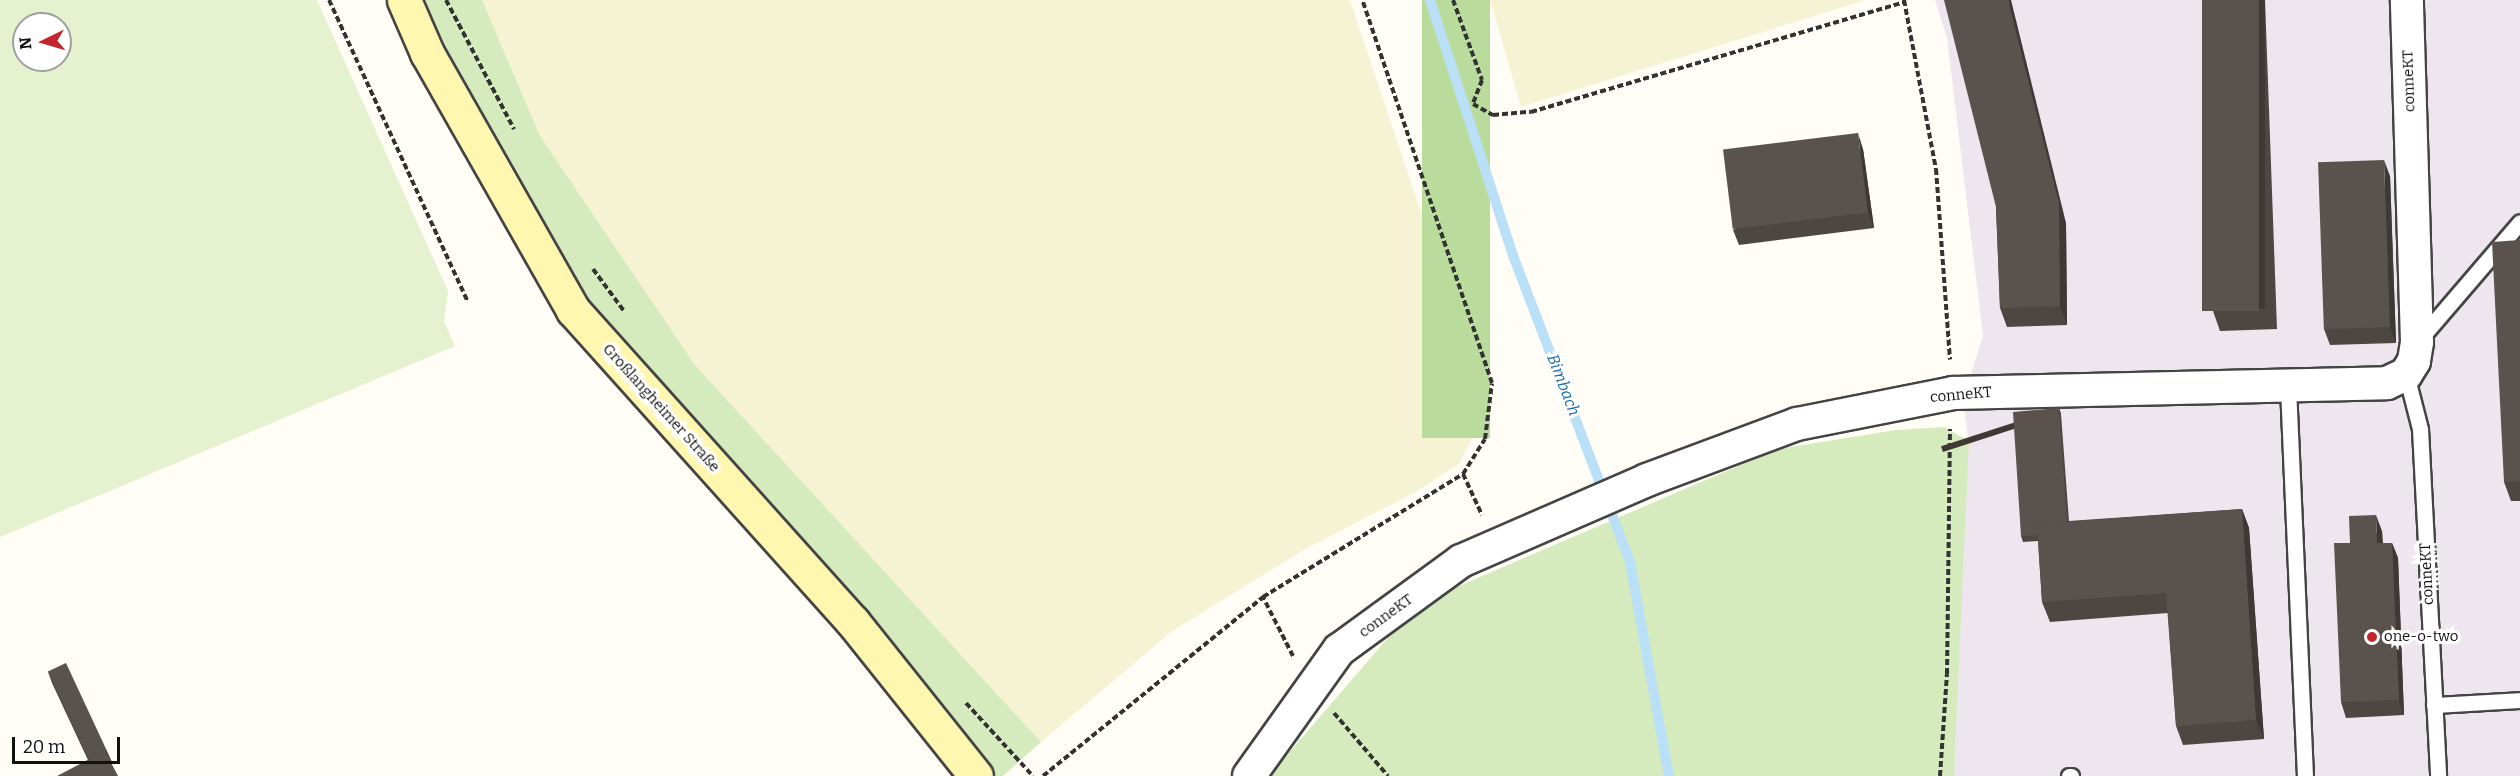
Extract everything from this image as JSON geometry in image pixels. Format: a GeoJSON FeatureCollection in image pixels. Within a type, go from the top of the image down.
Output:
{"type":"FeatureCollection","features":[{"type":"Feature","properties":{"kind":"main road","name":"Großlangheimer Straße"},"geometry":{"type":"LineString","coordinates":[[404,0],[427,53],[573,310],[845,613],[976,776]]}},
{"type":"Feature","properties":{"kind":"street","name":"conneKT"},"geometry":{"type":"LineString","coordinates":[[1249,776],[1310,686],[1339,650],[1461,561],[1647,480],[1797,424],[1953,393],[2288,387],[2387,382],[2406,374],[2414,361],[2417,342],[2407,0]]}},
{"type":"Feature","properties":{"kind":"lane"},"geometry":{"type":"LineString","coordinates":[[2417,342],[2520,222]]}},
{"type":"Feature","properties":{"kind":"lane","name":"conneKT"},"geometry":{"type":"LineString","coordinates":[[2406,374],[2420,429],[2438,776]]}},
{"type":"Feature","properties":{"kind":"lane"},"geometry":{"type":"LineString","coordinates":[[2288,387],[2305,776]]}},
{"type":"Feature","properties":{"kind":"lane"},"geometry":{"type":"LineString","coordinates":[[2434,705],[2520,700]]}},
{"type":"Feature","properties":{"kind":"path"},"geometry":{"type":"LineString","coordinates":[[329,0],[468,302]]}},
{"type":"Feature","properties":{"kind":"path"},"geometry":{"type":"LineString","coordinates":[[446,0],[516,134]]}},
{"type":"Feature","properties":{"kind":"path"},"geometry":{"type":"LineString","coordinates":[[1043,776],[1263,597],[1463,474],[1485,439],[1492,383],[1362,0]]}},
{"type":"Feature","properties":{"kind":"path"},"geometry":{"type":"LineString","coordinates":[[1453,0],[1482,80],[1473,104],[1493,115],[1531,112],[1905,1],[1936,169],[1953,393],[1948,447],[1947,674],[1940,776]]}},
{"type":"Feature","properties":{"kind":"path"},"geometry":{"type":"LineString","coordinates":[[590,265],[632,320]]}},
{"type":"Feature","properties":{"kind":"path"},"geometry":{"type":"LineString","coordinates":[[1463,474],[1496,546]]}},
{"type":"Feature","properties":{"kind":"path"},"geometry":{"type":"LineString","coordinates":[[1263,597],[1278,632]]}},
{"type":"Feature","properties":{"kind":"path"},"geometry":{"type":"LineString","coordinates":[[1310,686],[1388,776]]}},
{"type":"Feature","properties":{"kind":"path"},"geometry":{"type":"LineString","coordinates":[[962,698],[1033,776]]}},
{"type":"Feature","properties":{"kind":"shaded area"},"geometry":{"type":"Polygon","coordinates":[[[479,0],[1350,0],[1479,385],[1477,429],[1459,464],[1414,493],[1307,548],[1171,632],[1041,742],[695,365],[540,136],[479,0]]]}},
{"type":"Feature","properties":{"kind":"shaded area"},"geometry":{"type":"Polygon","coordinates":[[[1490,0],[1866,0],[1521,107],[1490,0]]]}},
{"type":"Feature","properties":{"kind":"shaded area"},"geometry":{"type":"Polygon","coordinates":[[[1935,0],[2520,0],[2520,776],[1954,776],[1968,438],[1963,399],[1983,336],[1947,38],[1935,0]]]}},
{"type":"Feature","properties":{"kind":"green space"},"geometry":{"type":"Polygon","coordinates":[[[0,0],[317,0],[448,291],[444,321],[455,346],[0,537],[0,0]]]}},
{"type":"Feature","properties":{"kind":"green space"},"geometry":{"type":"Polygon","coordinates":[[[404,0],[482,0],[540,136],[695,365],[1041,742],[1003,776],[976,776],[573,310],[404,0]]]}},
{"type":"Feature","properties":{"kind":"green space"},"geometry":{"type":"Polygon","coordinates":[[[1422,0],[1490,0],[1490,438],[1422,438],[1422,0]]]}},
{"type":"Feature","properties":{"kind":"green space"},"geometry":{"type":"Polygon","coordinates":[[[1944,427],[1969,441],[1954,776],[1269,776],[1417,604],[1778,449],[1896,430],[1944,427]]]}},
{"type":"Feature","properties":{"kind":"building"},"geometry":{"type":"Polygon","coordinates":[[[1944,0],[2008,0],[2059,203],[2060,306],[2000,308],[1996,207],[1944,0]]]}},
{"type":"Feature","properties":{"kind":"building"},"geometry":{"type":"Polygon","coordinates":[[[2202,0],[2259,0],[2259,311],[2202,311],[2202,0]]]}},
{"type":"Feature","properties":{"kind":"building"},"geometry":{"type":"Polygon","coordinates":[[[1858,133],[1868,212],[1733,229],[1723,150],[1858,133]]]}},
{"type":"Feature","properties":{"kind":"building"},"geometry":{"type":"Polygon","coordinates":[[[2384,160],[2390,327],[2324,329],[2318,162],[2384,160]]]}},
{"type":"Feature","properties":{"kind":"building"},"geometry":{"type":"Polygon","coordinates":[[[2520,240],[2520,481],[2504,482],[2492,242],[2520,240]]]}},
{"type":"Feature","properties":{"kind":"building"},"geometry":{"type":"Polygon","coordinates":[[[2059,408],[2067,522],[2037,524],[2038,535],[2021,536],[2013,412],[2059,408]]]}},
{"type":"Feature","properties":{"kind":"building"},"geometry":{"type":"Polygon","coordinates":[[[2242,509],[2256,720],[2176,726],[2166,593],[2042,602],[2037,524],[2242,509]]]}},
{"type":"Feature","properties":{"kind":"building","name":"one-o-two"},"geometry":{"type":"Polygon","coordinates":[[[2376,515],[2377,543],[2392,543],[2399,700],[2341,702],[2334,543],[2350,543],[2349,516],[2376,515]]]}},
{"type":"Feature","properties":{"kind":"building"},"geometry":{"type":"Polygon","coordinates":[[[66,663],[107,751],[89,759],[48,671],[66,663]]]}},
{"type":"Feature","properties":{"kind":"building"},"geometry":{"type":"Polygon","coordinates":[[[105,751],[118,776],[57,776],[105,751]]]}},
{"type":"Feature","properties":{"kind":"waterway","name":"Bimbach"},"geometry":{"type":"LineString","coordinates":[[1430,0],[1514,258],[1630,562],[1669,776]]}},
{"type":"Feature","properties":{"kind":"place","name":"one-o-two"},"geometry":{"type":"Point","coordinates":[2372,637]}}]}
